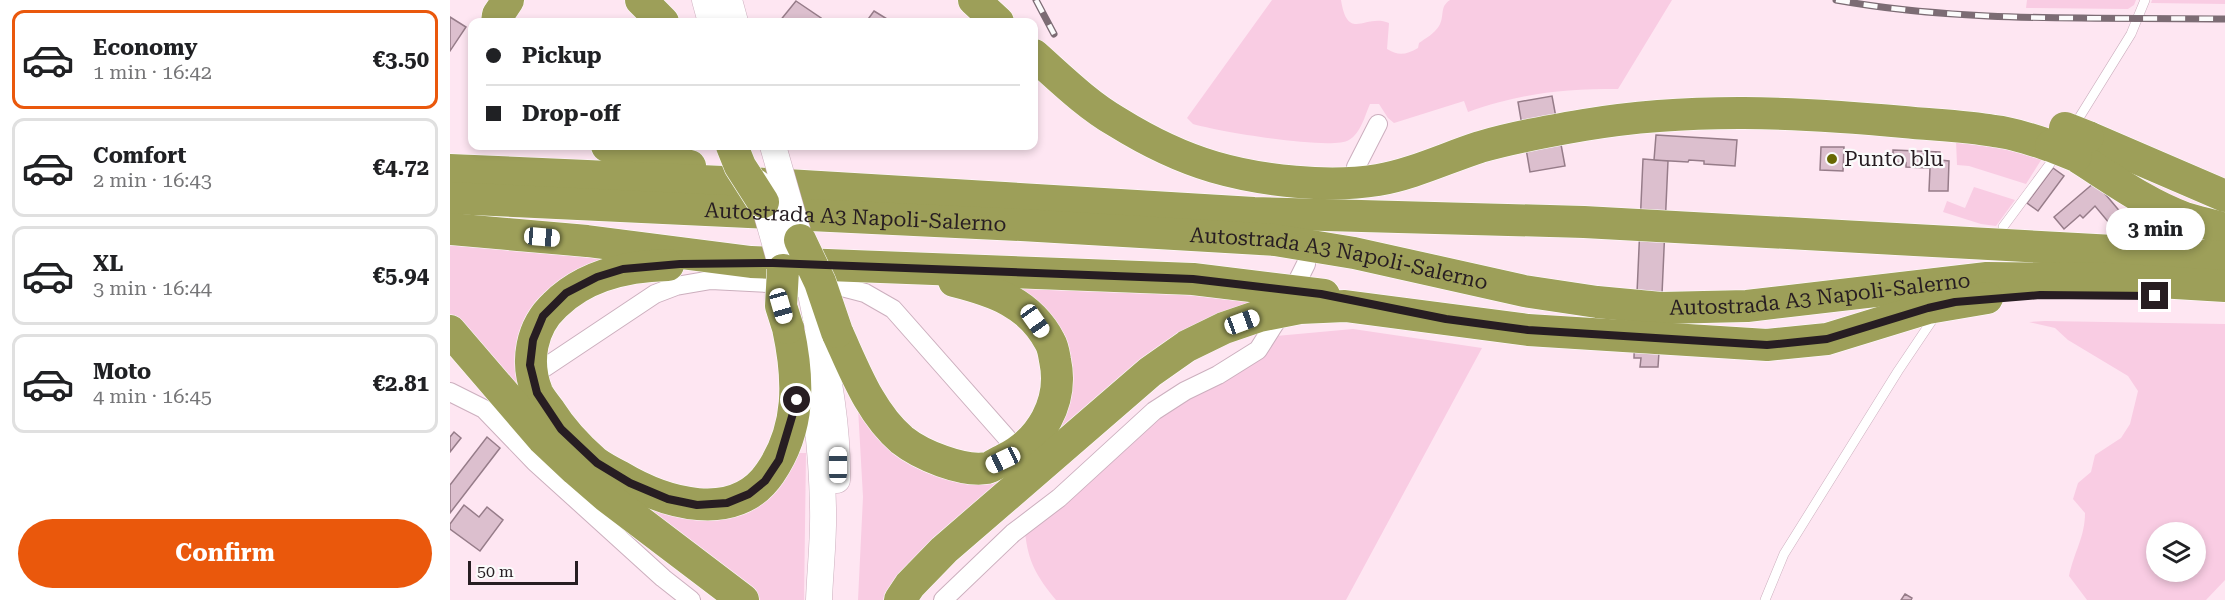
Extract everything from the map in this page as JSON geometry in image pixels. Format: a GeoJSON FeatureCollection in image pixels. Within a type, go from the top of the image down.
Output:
{"type":"FeatureCollection","features":[{"type":"Feature","properties":{"kind":"highway"},"geometry":{"type":"LineString","coordinates":[[498,18],[508,0]]}},
{"type":"Feature","properties":{"kind":"highway"},"geometry":{"type":"LineString","coordinates":[[641,0],[659,18]]}},
{"type":"Feature","properties":{"kind":"highway"},"geometry":{"type":"LineString","coordinates":[[974,0],[994,18]]}},
{"type":"Feature","properties":{"kind":"highway"},"geometry":{"type":"LineString","coordinates":[[1038,58],[1089,103],[1116,121],[1163,146],[1213,167],[1267,178],[1322,182],[1358,175]]}},
{"type":"Feature","properties":{"kind":"highway"},"geometry":{"type":"LineString","coordinates":[[1000,198],[1232,192],[1358,175],[1398,176],[1505,140],[1587,124],[1692,113],[1823,114],[1996,131],[2070,142],[2225,196]]}},
{"type":"Feature","properties":{"kind":"highway"},"geometry":{"type":"LineString","coordinates":[[2070,142],[2127,189],[2184,218],[2225,229]]}},
{"type":"Feature","properties":{"kind":"highway"},"geometry":{"type":"LineString","coordinates":[[621,150],[766,193]]}},
{"type":"Feature","properties":{"kind":"highway"},"geometry":{"type":"LineString","coordinates":[[734,150],[740,166],[766,193]]}},
{"type":"Feature","properties":{"kind":"highway","name":"Autostrada A3 Napoli-Salerno"},"geometry":{"type":"LineString","coordinates":[[450,170],[766,193],[1000,198],[1254,213],[1584,222],[2225,257]]}},
{"type":"Feature","properties":{"kind":"highway","name":"Autostrada A3 Napoli-Salerno"},"geometry":{"type":"LineString","coordinates":[[450,198],[1021,225],[1275,240],[1354,253],[1524,291],[1597,302],[1661,308],[1747,306],[1986,278],[2109,279],[2225,288]]}},
{"type":"Feature","properties":{"kind":"highway"},"geometry":{"type":"LineString","coordinates":[[450,229],[587,242],[751,262]]}},
{"type":"Feature","properties":{"kind":"highway"},"geometry":{"type":"LineString","coordinates":[[800,240],[820,282],[810,328],[794,353],[797,400],[779,460],[765,481],[749,494],[727,503],[697,505],[668,499],[630,483],[597,463],[561,429],[537,393],[530,365],[533,340],[543,316],[566,293],[597,277],[623,269],[646,266],[751,262],[904,267],[1193,279],[1321,294],[1446,319]]}},
{"type":"Feature","properties":{"kind":"highway"},"geometry":{"type":"LineString","coordinates":[[783,270],[781,306],[810,328],[861,383],[881,417],[903,440],[932,458],[958,466],[987,468],[1018,453],[1039,432],[1055,403],[1058,373],[1051,344],[1035,321],[1004,297],[989,290],[904,267]]}},
{"type":"Feature","properties":{"kind":"highway"},"geometry":{"type":"LineString","coordinates":[[900,600],[910,585],[944,550],[1150,372],[1187,346],[1224,328],[1259,316],[1300,308],[1345,306],[1540,331],[1767,345],[1827,339],[1919,310],[1955,302],[2040,295],[2155,296],[2225,288]]}},
{"type":"Feature","properties":{"kind":"highway"},"geometry":{"type":"LineString","coordinates":[[450,331],[543,439],[576,470],[606,496],[743,600]]}},
{"type":"Feature","properties":{"kind":"main road"},"geometry":{"type":"LineString","coordinates":[[705,0],[710,18]]}},
{"type":"Feature","properties":{"kind":"main road"},"geometry":{"type":"LineString","coordinates":[[729,0],[734,18]]}},
{"type":"Feature","properties":{"kind":"main road"},"geometry":{"type":"LineString","coordinates":[[749,150],[766,193],[783,270]]}},
{"type":"Feature","properties":{"kind":"main road"},"geometry":{"type":"LineString","coordinates":[[773,150],[800,240]]}},
{"type":"Feature","properties":{"kind":"main road"},"geometry":{"type":"LineString","coordinates":[[810,328],[824,510],[819,600]]}},
{"type":"Feature","properties":{"kind":"main road"},"geometry":{"type":"LineString","coordinates":[[810,328],[831,387],[838,442],[836,600]]}},
{"type":"Feature","properties":{"kind":"street"},"geometry":{"type":"LineString","coordinates":[[1358,175],[1378,124]]}},
{"type":"Feature","properties":{"kind":"street"},"geometry":{"type":"LineString","coordinates":[[1297,282],[1306,264]]}},
{"type":"Feature","properties":{"kind":"street"},"geometry":{"type":"LineString","coordinates":[[541,370],[655,294],[676,286],[711,280],[842,287],[865,293],[892,309],[908,324],[1014,446]]}},
{"type":"Feature","properties":{"kind":"street"},"geometry":{"type":"LineString","coordinates":[[943,600],[1013,533],[1059,498],[1154,411],[1258,350],[1277,320]]}},
{"type":"Feature","properties":{"kind":"street"},"geometry":{"type":"LineString","coordinates":[[450,392],[489,405],[536,462],[663,578],[691,600]]}},
{"type":"Feature","properties":{"kind":"street"},"geometry":{"type":"LineString","coordinates":[[1042,479],[1059,498]]}},
{"type":"Feature","properties":{"kind":"lane"},"geometry":{"type":"LineString","coordinates":[[2003,227],[2053,160],[2131,33],[2145,0]]}},
{"type":"Feature","properties":{"kind":"lane"},"geometry":{"type":"LineString","coordinates":[[1765,600],[1784,554],[1922,333],[1938,312]]}},
{"type":"Feature","properties":{"kind":"shaded area"},"geometry":{"type":"Polygon","coordinates":[[[1272,0],[1341,0],[1344,13],[1353,24],[1372,21],[1389,23],[1387,49],[1402,54],[1418,48],[1419,43],[1437,29],[1444,6],[1450,0],[1672,0],[1618,89],[1542,93],[1506,100],[1468,112],[1464,101],[1394,123],[1379,104],[1370,104],[1357,133],[1349,140],[1338,143],[1273,139],[1193,124],[1187,118],[1272,0]]]}},
{"type":"Feature","properties":{"kind":"shaded area"},"geometry":{"type":"Polygon","coordinates":[[[2027,0],[2136,0],[2134,5],[2128,9],[2026,8],[2027,0]]]}},
{"type":"Feature","properties":{"kind":"shaded area"},"geometry":{"type":"Polygon","coordinates":[[[2152,0],[2225,0],[2225,4],[2151,3],[2152,0]]]}},
{"type":"Feature","properties":{"kind":"shaded area"},"geometry":{"type":"Polygon","coordinates":[[[1956,141],[2008,146],[2043,157],[2026,184],[1969,166],[1957,165],[1956,141]]]}},
{"type":"Feature","properties":{"kind":"shaded area"},"geometry":{"type":"Polygon","coordinates":[[[1974,187],[2015,200],[1996,226],[1981,224],[1943,212],[1947,201],[1965,208],[1974,187]]]}},
{"type":"Feature","properties":{"kind":"shaded area"},"geometry":{"type":"Polygon","coordinates":[[[2131,203],[2182,233],[2178,235],[2107,232],[2126,216],[2131,203]]]}},
{"type":"Feature","properties":{"kind":"shaded area"},"geometry":{"type":"Polygon","coordinates":[[[450,233],[605,255],[606,267],[554,293],[539,410],[695,512],[795,453],[806,453],[804,600],[754,600],[622,498],[450,322],[450,233]]]}},
{"type":"Feature","properties":{"kind":"shaded area"},"geometry":{"type":"Polygon","coordinates":[[[999,285],[1273,297],[1224,321],[894,600],[858,600],[863,497],[857,390],[871,413],[996,472],[1066,385],[999,285]]]}},
{"type":"Feature","properties":{"kind":"shaded area"},"geometry":{"type":"Polygon","coordinates":[[[2029,322],[2225,324],[2225,580],[2206,600],[2087,600],[2069,576],[2085,522],[2085,513],[2073,499],[2078,483],[2091,472],[2095,455],[2121,438],[2130,424],[2138,391],[2128,376],[2068,340],[2055,328],[2029,322]]]}},
{"type":"Feature","properties":{"kind":"shaded area"},"geometry":{"type":"Polygon","coordinates":[[[1353,329],[1482,348],[1346,600],[1056,600],[1034,569],[1028,552],[1025,532],[1162,409],[1276,336],[1353,329]]]}},
{"type":"Feature","properties":{"kind":"building"},"geometry":{"type":"Polygon","coordinates":[[[796,1],[821,18],[782,18],[796,1]]]}},
{"type":"Feature","properties":{"kind":"building"},"geometry":{"type":"Polygon","coordinates":[[[874,11],[885,18],[869,18],[874,11]]]}},
{"type":"Feature","properties":{"kind":"building"},"geometry":{"type":"Polygon","coordinates":[[[450,17],[466,27],[450,51],[450,17]]]}},
{"type":"Feature","properties":{"kind":"building"},"geometry":{"type":"Polygon","coordinates":[[[1552,96],[1565,166],[1530,172],[1518,102],[1552,96]]]}},
{"type":"Feature","properties":{"kind":"building"},"geometry":{"type":"Polygon","coordinates":[[[1656,135],[1737,140],[1735,166],[1704,164],[1704,161],[1654,160],[1656,135]]]}},
{"type":"Feature","properties":{"kind":"building","name":"Punto blu"},"geometry":{"type":"Polygon","coordinates":[[[1821,147],[1844,147],[1843,171],[1820,170],[1821,147]]]}},
{"type":"Feature","properties":{"kind":"building"},"geometry":{"type":"Polygon","coordinates":[[[1893,150],[1940,152],[1940,160],[1949,161],[1948,191],[1929,191],[1930,168],[1906,167],[1906,163],[1893,162],[1893,150]]]}},
{"type":"Feature","properties":{"kind":"building"},"geometry":{"type":"Polygon","coordinates":[[[1643,159],[1668,161],[1662,294],[1637,293],[1643,159]]]}},
{"type":"Feature","properties":{"kind":"building"},"geometry":{"type":"Polygon","coordinates":[[[2053,168],[2064,176],[2038,211],[2027,203],[2053,168]]]}},
{"type":"Feature","properties":{"kind":"building"},"geometry":{"type":"Polygon","coordinates":[[[2095,182],[2122,214],[2110,224],[2095,206],[2083,218],[2080,215],[2064,229],[2054,217],[2095,182]]]}},
{"type":"Feature","properties":{"kind":"building"},"geometry":{"type":"Polygon","coordinates":[[[1635,321],[1661,322],[1658,367],[1640,367],[1641,358],[1634,358],[1635,321]]]}},
{"type":"Feature","properties":{"kind":"building"},"geometry":{"type":"Polygon","coordinates":[[[454,432],[461,438],[450,452],[450,437],[454,432]]]}},
{"type":"Feature","properties":{"kind":"building"},"geometry":{"type":"Polygon","coordinates":[[[487,437],[500,448],[450,513],[450,485],[487,437]]]}},
{"type":"Feature","properties":{"kind":"building"},"geometry":{"type":"Polygon","coordinates":[[[464,505],[479,517],[487,507],[503,520],[480,551],[450,529],[450,524],[464,505]]]}},
{"type":"Feature","properties":{"kind":"building"},"geometry":{"type":"Polygon","coordinates":[[[1905,594],[1912,598],[1911,600],[1901,600],[1905,594]]]}},
{"type":"Feature","properties":{"kind":"railway"},"geometry":{"type":"LineString","coordinates":[[1036,0],[1054,34]]}},
{"type":"Feature","properties":{"kind":"railway"},"geometry":{"type":"LineString","coordinates":[[1836,0],[1981,16],[2225,19]]}},
{"type":"Feature","properties":{"kind":"place","name":"Punto blu"},"geometry":{"type":"Point","coordinates":[1832,159]}},
{"type":"Feature","properties":{"kind":"route"},"geometry":{"type":"LineString","coordinates":[[797,400],[779,460],[765,481],[749,494],[727,503],[697,505],[668,499],[630,483],[597,463],[561,429],[537,393],[530,365],[533,340],[543,316],[566,293],[597,277],[623,269],[646,266],[751,262],[1193,279],[1321,294],[1446,319],[1528,330],[1767,345],[1827,339],[1892,318],[1955,302],[2040,295],[2155,296]]}}]}
